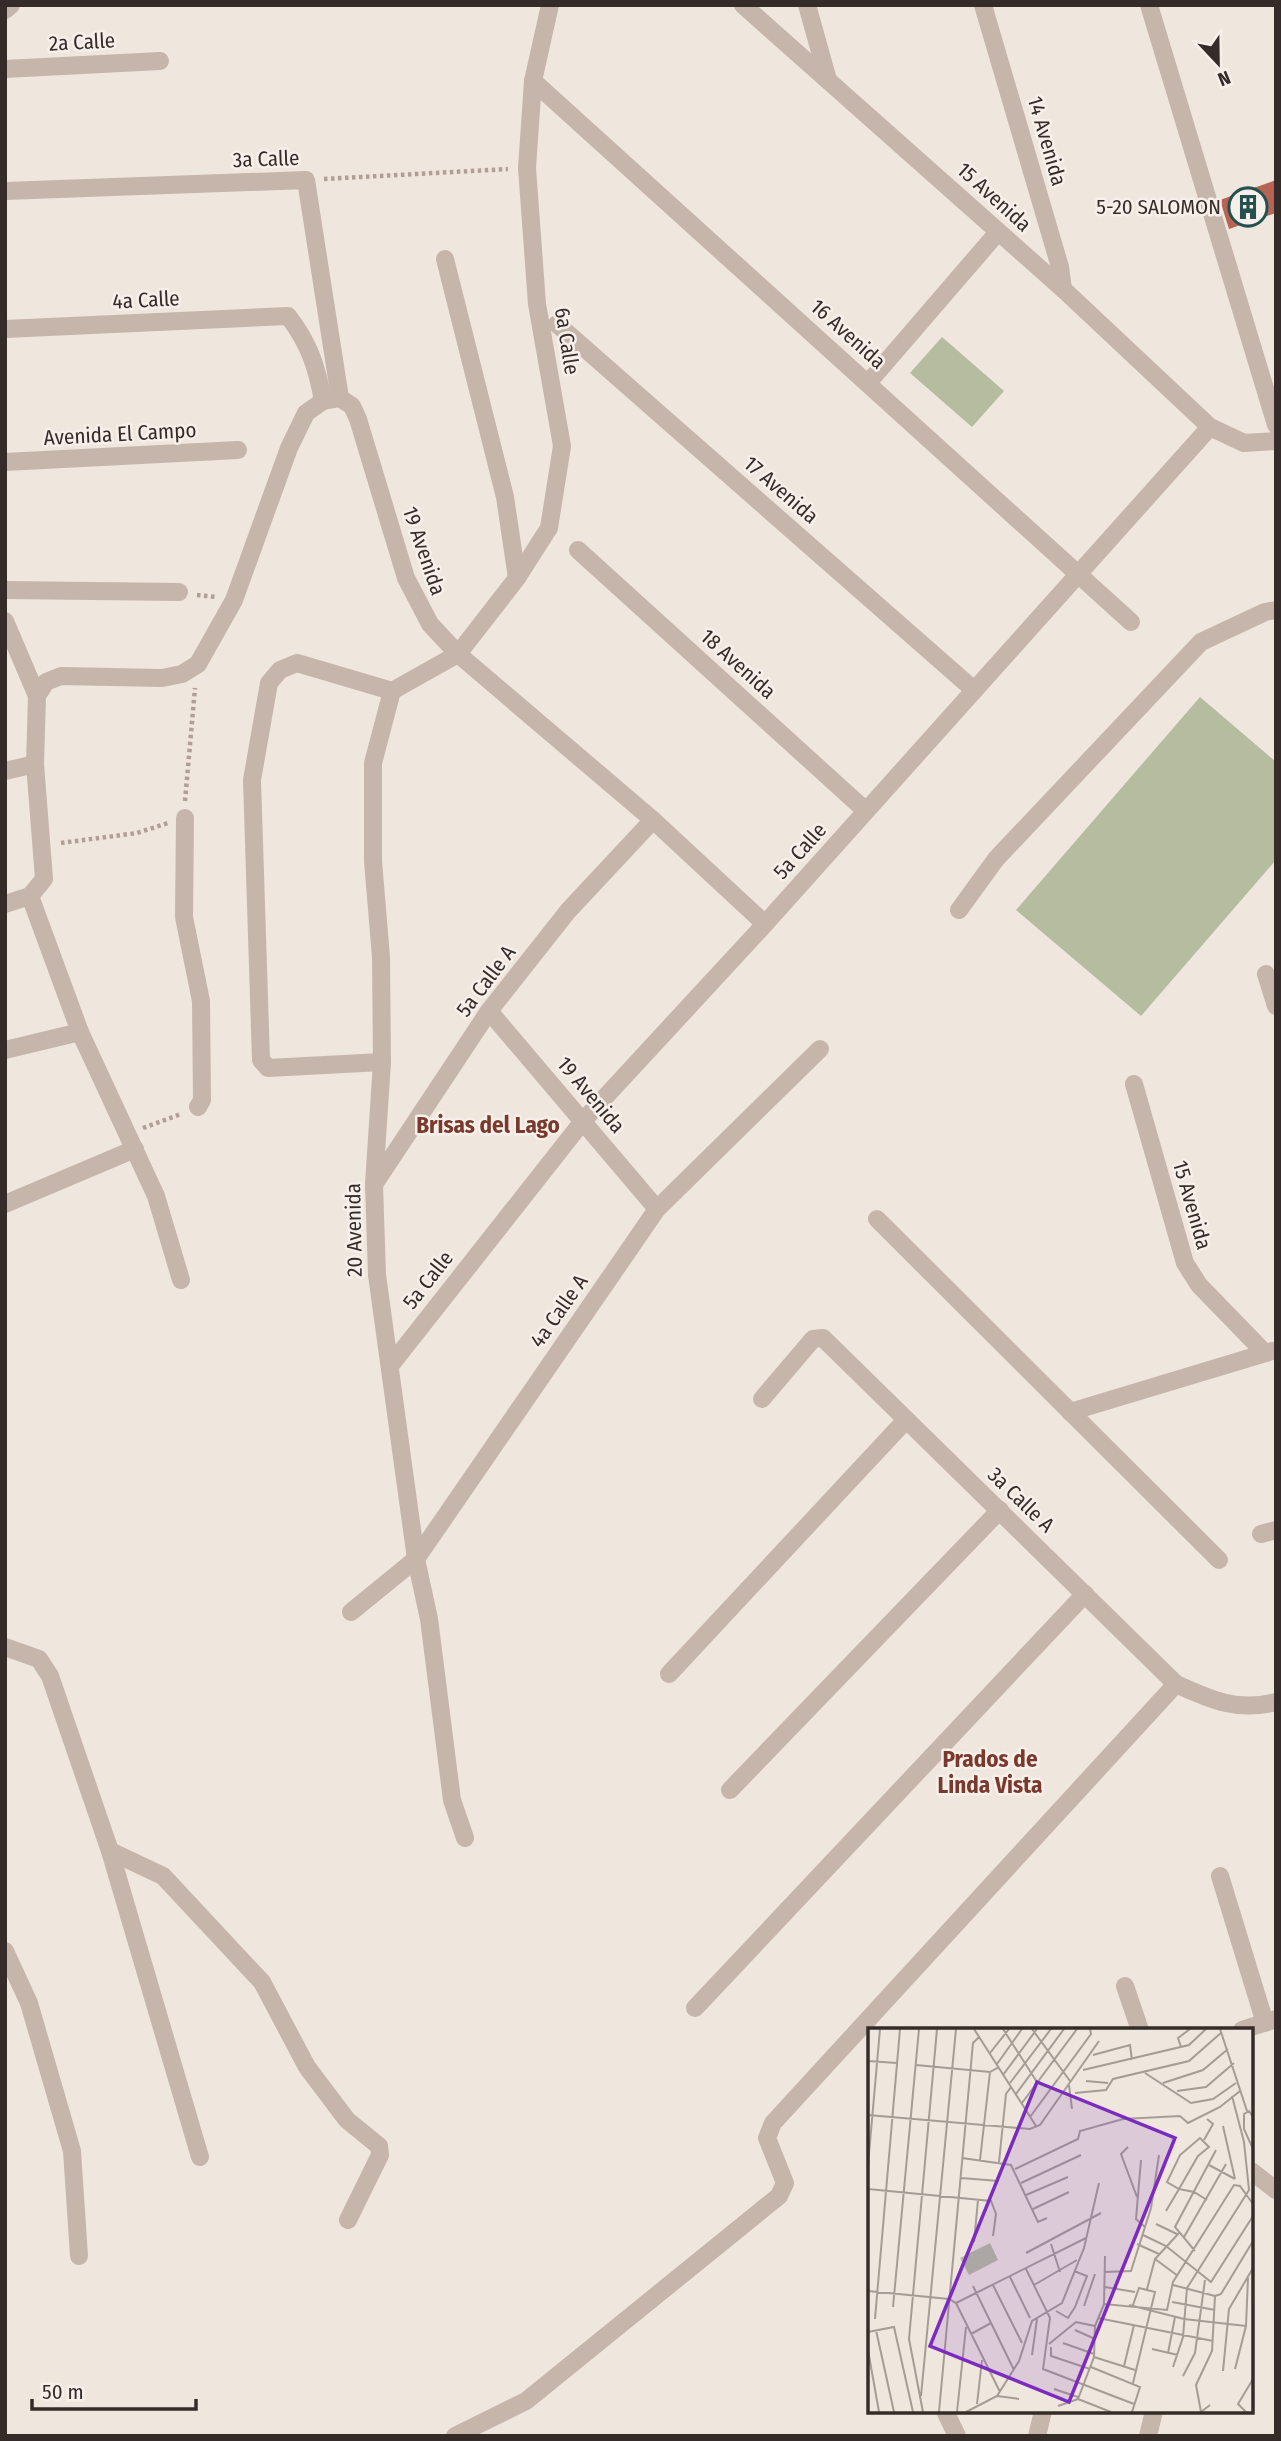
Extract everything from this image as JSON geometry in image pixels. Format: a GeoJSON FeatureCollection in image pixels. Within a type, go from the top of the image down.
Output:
{"type":"FeatureCollection","features":[{"type":"Feature","properties":{"kind":"street"},"geometry":{"type":"LineString","coordinates":[[5,10],[11,5]]}},
{"type":"Feature","properties":{"kind":"street","name":"6a Calle"},"geometry":{"type":"LineString","coordinates":[[458,654],[517,578],[549,528],[562,446],[537,304],[527,168],[533,81],[550,5]]}},
{"type":"Feature","properties":{"kind":"street","name":"15 Avenida"},"geometry":{"type":"LineString","coordinates":[[743,5],[1063,289],[1210,427]]}},
{"type":"Feature","properties":{"kind":"street"},"geometry":{"type":"LineString","coordinates":[[807,5],[828,80]]}},
{"type":"Feature","properties":{"kind":"street","name":"14 Avenida"},"geometry":{"type":"LineString","coordinates":[[983,5],[1060,267],[1063,289]]}},
{"type":"Feature","properties":{"kind":"street"},"geometry":{"type":"LineString","coordinates":[[1149,5],[1276,425]]}},
{"type":"Feature","properties":{"kind":"street","name":"2a Calle"},"geometry":{"type":"LineString","coordinates":[[5,69],[160,61]]}},
{"type":"Feature","properties":{"kind":"street","name":"16 Avenida"},"geometry":{"type":"LineString","coordinates":[[533,81],[1131,622]]}},
{"type":"Feature","properties":{"kind":"street","name":"3a Calle"},"geometry":{"type":"LineString","coordinates":[[5,191],[306,180]]}},
{"type":"Feature","properties":{"kind":"street","name":"19 Avenida"},"geometry":{"type":"LineString","coordinates":[[306,180],[331,399],[352,406],[358,419],[412,594],[429,624],[458,654],[653,820],[765,924]]}},
{"type":"Feature","properties":{"kind":"street"},"geometry":{"type":"LineString","coordinates":[[868,383],[998,232]]}},
{"type":"Feature","properties":{"kind":"street"},"geometry":{"type":"LineString","coordinates":[[445,259],[505,497],[517,578]]}},
{"type":"Feature","properties":{"kind":"street","name":"4a Calle"},"geometry":{"type":"LineString","coordinates":[[5,329],[288,316],[304,337],[331,399]]}},
{"type":"Feature","properties":{"kind":"street","name":"17 Avenida"},"geometry":{"type":"LineString","coordinates":[[557,324],[974,690]]}},
{"type":"Feature","properties":{"kind":"street"},"geometry":{"type":"LineString","coordinates":[[37,696],[46,682],[61,676],[162,678],[182,674],[198,664],[234,600],[289,448],[306,413],[331,399]]}},
{"type":"Feature","properties":{"kind":"street"},"geometry":{"type":"LineString","coordinates":[[1210,427],[1244,443],[1276,441]]}},
{"type":"Feature","properties":{"kind":"street","name":"5a Calle"},"geometry":{"type":"LineString","coordinates":[[390,1366],[583,1121],[765,924],[1210,427]]}},
{"type":"Feature","properties":{"kind":"street","name":"Avenida El Campo"},"geometry":{"type":"LineString","coordinates":[[5,462],[238,450]]}},
{"type":"Feature","properties":{"kind":"street","name":"18 Avenida"},"geometry":{"type":"LineString","coordinates":[[579,550],[866,811]]}},
{"type":"Feature","properties":{"kind":"street"},"geometry":{"type":"LineString","coordinates":[[5,590],[178,592]]}},
{"type":"Feature","properties":{"kind":"street"},"geometry":{"type":"LineString","coordinates":[[959,910],[996,859],[1201,642],[1265,612],[1276,610]]}},
{"type":"Feature","properties":{"kind":"street"},"geometry":{"type":"LineString","coordinates":[[5,621],[37,696],[35,764],[44,879],[30,896],[5,905]]}},
{"type":"Feature","properties":{"kind":"street"},"geometry":{"type":"LineString","coordinates":[[382,1062],[268,1068],[263,1065],[252,780],[269,683],[280,670],[297,663],[391,691],[458,654]]}},
{"type":"Feature","properties":{"kind":"street","name":"20 Avenida"},"geometry":{"type":"LineString","coordinates":[[391,691],[373,763],[373,861],[381,957],[382,1062],[374,1184],[377,1275],[416,1559],[429,1619],[452,1800],[465,1838]]}},
{"type":"Feature","properties":{"kind":"street"},"geometry":{"type":"LineString","coordinates":[[5,771],[35,764]]}},
{"type":"Feature","properties":{"kind":"street"},"geometry":{"type":"LineString","coordinates":[[185,818],[184,917],[201,1000],[202,1100],[198,1107]]}},
{"type":"Feature","properties":{"kind":"street","name":"5a Calle A"},"geometry":{"type":"LineString","coordinates":[[374,1184],[489,1011],[568,911],[653,820]]}},
{"type":"Feature","properties":{"kind":"street"},"geometry":{"type":"LineString","coordinates":[[30,896],[80,1032],[156,1196],[181,1280]]}},
{"type":"Feature","properties":{"kind":"street"},"geometry":{"type":"LineString","coordinates":[[1266,974],[1276,1006]]}},
{"type":"Feature","properties":{"kind":"street","name":"19 Avenida"},"geometry":{"type":"LineString","coordinates":[[489,1011],[657,1209]]}},
{"type":"Feature","properties":{"kind":"street"},"geometry":{"type":"LineString","coordinates":[[5,1050],[80,1032]]}},
{"type":"Feature","properties":{"kind":"street","name":"4a Calle A"},"geometry":{"type":"LineString","coordinates":[[351,1612],[416,1559],[657,1209],[820,1049]]}},
{"type":"Feature","properties":{"kind":"street","name":"15 Avenida"},"geometry":{"type":"LineString","coordinates":[[1133,1084],[1185,1263],[1199,1285],[1270,1351]]}},
{"type":"Feature","properties":{"kind":"street"},"geometry":{"type":"LineString","coordinates":[[5,1205],[131,1141]]}},
{"type":"Feature","properties":{"kind":"street"},"geometry":{"type":"LineString","coordinates":[[877,1219],[1219,1560]]}},
{"type":"Feature","properties":{"kind":"street","name":"3a Calle A"},"geometry":{"type":"LineString","coordinates":[[762,1399],[813,1339],[824,1338],[905,1421],[1000,1510],[1176,1684],[1219,1704],[1255,1707],[1276,1702]]}},
{"type":"Feature","properties":{"kind":"street"},"geometry":{"type":"LineString","coordinates":[[1070,1412],[1270,1351]]}},
{"type":"Feature","properties":{"kind":"street"},"geometry":{"type":"LineString","coordinates":[[669,1674],[905,1421]]}},
{"type":"Feature","properties":{"kind":"street"},"geometry":{"type":"LineString","coordinates":[[730,1790],[1000,1510]]}},
{"type":"Feature","properties":{"kind":"street"},"geometry":{"type":"LineString","coordinates":[[695,2008],[1084,1594]]}},
{"type":"Feature","properties":{"kind":"street"},"geometry":{"type":"LineString","coordinates":[[5,1647],[39,1659],[50,1676],[110,1851],[200,2157]]}},
{"type":"Feature","properties":{"kind":"street"},"geometry":{"type":"LineString","coordinates":[[455,2436],[474,2429],[526,2401],[779,2196],[785,2183],[767,2138],[773,2123],[1176,1684]]}},
{"type":"Feature","properties":{"kind":"street"},"geometry":{"type":"LineString","coordinates":[[110,1851],[163,1876],[262,1982],[307,2067],[347,2120],[379,2146],[380,2155],[348,2220]]}},
{"type":"Feature","properties":{"kind":"street"},"geometry":{"type":"LineString","coordinates":[[1220,1876],[1270,2021],[1248,2028]]}},
{"type":"Feature","properties":{"kind":"street"},"geometry":{"type":"LineString","coordinates":[[5,1951],[29,2003],[72,2151],[79,2256]]}},
{"type":"Feature","properties":{"kind":"street"},"geometry":{"type":"LineString","coordinates":[[1125,1986],[1139,2028]]}},
{"type":"Feature","properties":{"kind":"street"},"geometry":{"type":"LineString","coordinates":[[1253,2173],[1276,2190]]}},
{"type":"Feature","properties":{"kind":"street"},"geometry":{"type":"LineString","coordinates":[[946,2413],[957,2436]]}},
{"type":"Feature","properties":{"kind":"street"},"geometry":{"type":"LineString","coordinates":[[1037,2436],[1043,2413]]}},
{"type":"Feature","properties":{"kind":"street"},"geometry":{"type":"LineString","coordinates":[[1148,2436],[1154,2413]]}},
{"type":"Feature","properties":{"kind":"path","name":"3a Calle"},"geometry":{"type":"LineString","coordinates":[[306,180],[527,168]]}},
{"type":"Feature","properties":{"kind":"path"},"geometry":{"type":"LineString","coordinates":[[178,592],[234,600]]}},
{"type":"Feature","properties":{"kind":"path"},"geometry":{"type":"LineString","coordinates":[[42,846],[137,833],[185,818],[185,778],[198,664]]}},
{"type":"Feature","properties":{"kind":"path"},"geometry":{"type":"LineString","coordinates":[[131,1141],[198,1107]]}},
{"type":"Feature","properties":{"kind":"green space"},"geometry":{"type":"Polygon","coordinates":[[[942,337],[1004,391],[972,427],[910,373],[942,337]]]}},
{"type":"Feature","properties":{"kind":"green space"},"geometry":{"type":"Polygon","coordinates":[[[1200,697],[1276,762],[1276,860],[1141,1016],[1016,910],[1200,697]]]}},
{"type":"Feature","properties":{"kind":"building","name":"5-20 SALOMON"},"geometry":{"type":"Polygon","coordinates":[[[1276,180],[1276,213],[1229,229],[1220,200],[1276,180]]]}},
{"type":"Feature","properties":{"kind":"place","name":"5-20 SALOMON"},"geometry":{"type":"Point","coordinates":[1248,207]}},
{"type":"Feature","properties":{"kind":"district","name":"Brisas del Lago"},"geometry":{"type":"Point","coordinates":[488,1125]}},
{"type":"Feature","properties":{"kind":"district","name":"Prados de Linda Vista"},"geometry":{"type":"Point","coordinates":[990,1772]}}]}
